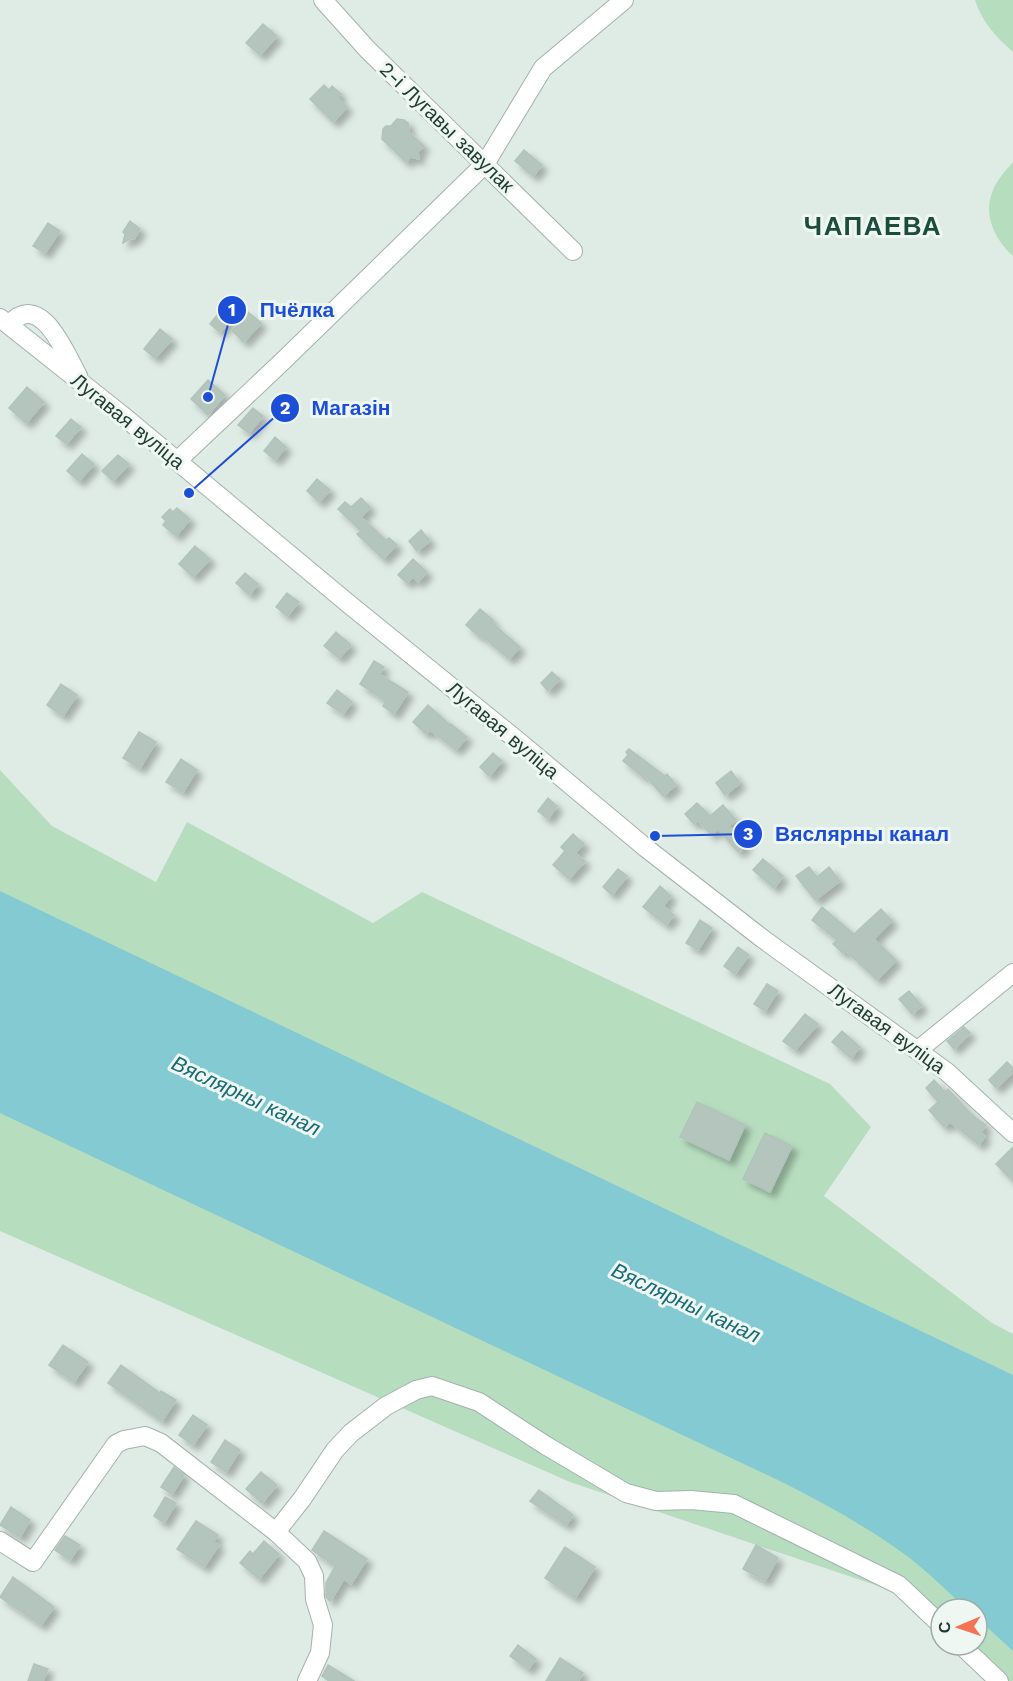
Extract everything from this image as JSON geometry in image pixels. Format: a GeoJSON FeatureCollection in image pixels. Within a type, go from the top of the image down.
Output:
{"type":"FeatureCollection","features":[{"type":"Feature","properties":{"kind":"street","name":"2-і Лугавы завулак"},"geometry":{"type":"LineString","coordinates":[[323,0],[367,49],[573,251]]}},
{"type":"Feature","properties":{"kind":"street"},"geometry":{"type":"LineString","coordinates":[[177,461],[485,164],[543,68],[624,0]]}},
{"type":"Feature","properties":{"kind":"street"},"geometry":{"type":"LineString","coordinates":[[4,322],[27,315],[44,319],[52,329],[81,382]]}},
{"type":"Feature","properties":{"kind":"street","name":"Лугавая вуліца"},"geometry":{"type":"LineString","coordinates":[[4,322],[81,382],[646,848],[763,939],[947,1072],[1013,1132]]}},
{"type":"Feature","properties":{"kind":"street"},"geometry":{"type":"LineString","coordinates":[[918,1050],[1013,973]]}},
{"type":"Feature","properties":{"kind":"street"},"geometry":{"type":"LineString","coordinates":[[276,1532],[302,1499],[335,1450],[351,1433],[386,1406],[416,1390],[432,1386],[479,1402],[545,1445],[626,1493],[656,1501],[691,1500],[734,1504],[899,1585],[929,1614]]}},
{"type":"Feature","properties":{"kind":"street"},"geometry":{"type":"LineString","coordinates":[[0,1540],[33,1562],[116,1444],[135,1437],[146,1436],[161,1443],[276,1532],[307,1561],[314,1576],[315,1599],[323,1625],[320,1653],[307,1681]]}},
{"type":"Feature","properties":{"kind":"street"},"geometry":{"type":"LineString","coordinates":[[974,1657],[999,1681]]}},
{"type":"Feature","properties":{"kind":"green space"},"geometry":{"type":"Polygon","coordinates":[[[975,0],[1013,0],[1013,52],[990,29],[975,0]]]}},
{"type":"Feature","properties":{"kind":"green space"},"geometry":{"type":"Polygon","coordinates":[[[1013,162],[1013,256],[997,236],[989,210],[994,189],[1013,162]]]}},
{"type":"Feature","properties":{"kind":"green space"},"geometry":{"type":"Polygon","coordinates":[[[0,770],[52,826],[156,882],[187,822],[373,923],[422,892],[830,1084],[871,1127],[824,1196],[992,1323],[1013,1334],[1013,1681],[1000,1681],[972,1657],[989,1657],[989,1597],[929,1597],[929,1621],[896,1592],[570,1482],[0,1231],[0,770]]]}},
{"type":"Feature","properties":{"kind":"water"},"geometry":{"type":"Polygon","coordinates":[[[0,891],[1013,1375],[1013,1651],[989,1629],[989,1597],[954,1597],[903,1553],[859,1524],[813,1498],[0,1113],[0,891]]]}},
{"type":"Feature","properties":{"kind":"building"},"geometry":{"type":"Polygon","coordinates":[[[263,24],[277,36],[260,55],[246,43],[263,24]]]}},
{"type":"Feature","properties":{"kind":"building"},"geometry":{"type":"Polygon","coordinates":[[[324,85],[329,90],[332,86],[341,94],[337,97],[347,107],[333,122],[310,99],[324,85]]]}},
{"type":"Feature","properties":{"kind":"building"},"geometry":{"type":"Polygon","coordinates":[[[397,119],[408,123],[409,132],[424,146],[418,152],[419,159],[411,157],[406,162],[382,139],[383,129],[391,126],[397,119]]]}},
{"type":"Feature","properties":{"kind":"building"},"geometry":{"type":"Polygon","coordinates":[[[524,150],[542,165],[533,176],[515,161],[524,150]]]}},
{"type":"Feature","properties":{"kind":"building"},"geometry":{"type":"Polygon","coordinates":[[[130,221],[140,229],[134,239],[123,243],[125,234],[123,232],[130,221]]]}},
{"type":"Feature","properties":{"kind":"building"},"geometry":{"type":"Polygon","coordinates":[[[48,223],[60,231],[45,253],[33,246],[48,223]]]}},
{"type":"Feature","properties":{"kind":"building"},"geometry":{"type":"Polygon","coordinates":[[[222,309],[232,318],[220,332],[210,324],[222,309]]]}},
{"type":"Feature","properties":{"kind":"building"},"geometry":{"type":"Polygon","coordinates":[[[248,312],[261,323],[244,342],[232,331],[248,312]]]}},
{"type":"Feature","properties":{"kind":"building"},"geometry":{"type":"Polygon","coordinates":[[[160,329],[172,339],[155,358],[144,349],[160,329]]]}},
{"type":"Feature","properties":{"kind":"building"},"geometry":{"type":"Polygon","coordinates":[[[208,380],[225,395],[208,415],[191,399],[208,380]]]}},
{"type":"Feature","properties":{"kind":"building"},"geometry":{"type":"Polygon","coordinates":[[[27,387],[44,402],[26,423],[9,408],[27,387]]]}},
{"type":"Feature","properties":{"kind":"building"},"geometry":{"type":"Polygon","coordinates":[[[253,408],[263,416],[249,433],[238,425],[253,408]]]}},
{"type":"Feature","properties":{"kind":"building"},"geometry":{"type":"Polygon","coordinates":[[[71,419],[81,427],[66,444],[56,436],[71,419]]]}},
{"type":"Feature","properties":{"kind":"building"},"geometry":{"type":"Polygon","coordinates":[[[275,437],[286,447],[275,460],[264,451],[275,437]]]}},
{"type":"Feature","properties":{"kind":"building"},"geometry":{"type":"Polygon","coordinates":[[[82,454],[94,464],[79,481],[67,471],[82,454]]]}},
{"type":"Feature","properties":{"kind":"building"},"geometry":{"type":"Polygon","coordinates":[[[118,455],[129,464],[113,481],[102,471],[118,455]]]}},
{"type":"Feature","properties":{"kind":"building"},"geometry":{"type":"Polygon","coordinates":[[[317,479],[330,490],[319,502],[307,491],[317,479]]]}},
{"type":"Feature","properties":{"kind":"building"},"geometry":{"type":"Polygon","coordinates":[[[361,498],[370,507],[361,517],[386,540],[389,538],[397,545],[383,559],[357,534],[361,531],[338,509],[345,502],[351,507],[361,498]]]}},
{"type":"Feature","properties":{"kind":"building"},"geometry":{"type":"Polygon","coordinates":[[[177,508],[190,519],[176,536],[163,525],[166,521],[162,517],[170,509],[173,512],[177,508]]]}},
{"type":"Feature","properties":{"kind":"building"},"geometry":{"type":"Polygon","coordinates":[[[421,530],[430,541],[417,551],[409,541],[421,530]]]}},
{"type":"Feature","properties":{"kind":"building"},"geometry":{"type":"Polygon","coordinates":[[[195,546],[210,559],[193,577],[179,564],[195,546]]]}},
{"type":"Feature","properties":{"kind":"building"},"geometry":{"type":"Polygon","coordinates":[[[413,559],[427,572],[418,582],[413,577],[407,583],[398,575],[413,559]]]}},
{"type":"Feature","properties":{"kind":"building"},"geometry":{"type":"Polygon","coordinates":[[[245,573],[258,584],[249,595],[236,583],[245,573]]]}},
{"type":"Feature","properties":{"kind":"building"},"geometry":{"type":"Polygon","coordinates":[[[287,593],[299,602],[287,616],[276,607],[287,593]]]}},
{"type":"Feature","properties":{"kind":"building"},"geometry":{"type":"Polygon","coordinates":[[[480,609],[493,620],[491,622],[520,647],[509,659],[466,625],[480,609]]]}},
{"type":"Feature","properties":{"kind":"building"},"geometry":{"type":"Polygon","coordinates":[[[336,632],[351,645],[339,658],[324,646],[336,632]]]}},
{"type":"Feature","properties":{"kind":"building"},"geometry":{"type":"Polygon","coordinates":[[[374,661],[384,667],[379,674],[408,692],[394,714],[383,706],[386,701],[360,684],[374,661]]]}},
{"type":"Feature","properties":{"kind":"building"},"geometry":{"type":"Polygon","coordinates":[[[552,672],[560,679],[548,691],[541,683],[552,672]]]}},
{"type":"Feature","properties":{"kind":"building"},"geometry":{"type":"Polygon","coordinates":[[[61,684],[77,695],[63,716],[47,705],[61,684]]]}},
{"type":"Feature","properties":{"kind":"building"},"geometry":{"type":"Polygon","coordinates":[[[337,690],[352,702],[343,714],[327,703],[337,690]]]}},
{"type":"Feature","properties":{"kind":"building"},"geometry":{"type":"Polygon","coordinates":[[[428,705],[467,737],[456,750],[430,730],[426,734],[413,722],[428,705]]]}},
{"type":"Feature","properties":{"kind":"building"},"geometry":{"type":"Polygon","coordinates":[[[139,732],[156,742],[140,768],[123,758],[139,732]]]}},
{"type":"Feature","properties":{"kind":"building"},"geometry":{"type":"Polygon","coordinates":[[[629,749],[665,776],[667,774],[676,785],[663,796],[645,775],[643,777],[623,761],[629,749]]]}},
{"type":"Feature","properties":{"kind":"building"},"geometry":{"type":"Polygon","coordinates":[[[493,753],[502,761],[489,776],[480,767],[493,753]]]}},
{"type":"Feature","properties":{"kind":"building"},"geometry":{"type":"Polygon","coordinates":[[[181,759],[197,770],[183,792],[166,782],[181,759]]]}},
{"type":"Feature","properties":{"kind":"building"},"geometry":{"type":"Polygon","coordinates":[[[731,771],[740,783],[725,795],[716,783],[731,771]]]}},
{"type":"Feature","properties":{"kind":"building"},"geometry":{"type":"Polygon","coordinates":[[[548,798],[557,806],[548,819],[538,811],[548,798]]]}},
{"type":"Feature","properties":{"kind":"building"},"geometry":{"type":"Polygon","coordinates":[[[697,803],[710,816],[723,805],[736,820],[729,826],[746,846],[738,852],[718,829],[711,835],[698,820],[694,824],[685,814],[697,803]]]}},
{"type":"Feature","properties":{"kind":"building"},"geometry":{"type":"Polygon","coordinates":[[[573,834],[584,844],[575,853],[585,861],[569,879],[553,865],[565,851],[561,847],[573,834]]]}},
{"type":"Feature","properties":{"kind":"building"},"geometry":{"type":"Polygon","coordinates":[[[763,859],[783,876],[774,888],[753,870],[763,859]]]}},
{"type":"Feature","properties":{"kind":"building"},"geometry":{"type":"Polygon","coordinates":[[[809,867],[817,877],[829,867],[840,881],[815,900],[796,876],[809,867]]]}},
{"type":"Feature","properties":{"kind":"building"},"geometry":{"type":"Polygon","coordinates":[[[618,869],[627,876],[612,895],[603,887],[618,869]]]}},
{"type":"Feature","properties":{"kind":"building"},"geometry":{"type":"Polygon","coordinates":[[[660,886],[671,896],[663,906],[674,915],[666,925],[643,907],[660,886]]]}},
{"type":"Feature","properties":{"kind":"building"},"geometry":{"type":"Polygon","coordinates":[[[822,907],[854,934],[881,909],[892,921],[874,939],[896,960],[877,980],[845,950],[843,953],[833,944],[837,940],[812,920],[822,907]]]}},
{"type":"Feature","properties":{"kind":"building"},"geometry":{"type":"Polygon","coordinates":[[[700,920],[712,928],[698,950],[686,943],[700,920]]]}},
{"type":"Feature","properties":{"kind":"building"},"geometry":{"type":"Polygon","coordinates":[[[738,947],[749,955],[735,974],[724,966],[738,947]]]}},
{"type":"Feature","properties":{"kind":"building"},"geometry":{"type":"Polygon","coordinates":[[[767,984],[778,991],[765,1011],[754,1004],[767,984]]]}},
{"type":"Feature","properties":{"kind":"building"},"geometry":{"type":"Polygon","coordinates":[[[909,991],[922,1006],[912,1014],[899,999],[909,991]]]}},
{"type":"Feature","properties":{"kind":"building"},"geometry":{"type":"Polygon","coordinates":[[[805,1014],[818,1024],[795,1050],[783,1041],[805,1014]]]}},
{"type":"Feature","properties":{"kind":"building"},"geometry":{"type":"Polygon","coordinates":[[[964,1027],[970,1033],[954,1049],[947,1041],[964,1027]]]}},
{"type":"Feature","properties":{"kind":"building"},"geometry":{"type":"Polygon","coordinates":[[[842,1031],[860,1047],[851,1058],[832,1042],[842,1031]]]}},
{"type":"Feature","properties":{"kind":"building"},"geometry":{"type":"Polygon","coordinates":[[[1007,1062],[1013,1068],[1013,1072],[996,1088],[989,1080],[1007,1062]]]}},
{"type":"Feature","properties":{"kind":"building"},"geometry":{"type":"Polygon","coordinates":[[[934,1080],[945,1092],[948,1089],[972,1115],[986,1125],[981,1132],[985,1136],[979,1145],[950,1122],[944,1127],[929,1110],[938,1102],[926,1088],[934,1080]]]}},
{"type":"Feature","properties":{"kind":"building"},"geometry":{"type":"Polygon","coordinates":[[[697,1102],[745,1125],[729,1160],[680,1137],[697,1102]]]}},
{"type":"Feature","properties":{"kind":"building"},"geometry":{"type":"Polygon","coordinates":[[[765,1133],[792,1146],[770,1192],[743,1179],[765,1133]]]}},
{"type":"Feature","properties":{"kind":"building"},"geometry":{"type":"Polygon","coordinates":[[[1013,1147],[1013,1181],[996,1164],[1013,1147]]]}},
{"type":"Feature","properties":{"kind":"building"},"geometry":{"type":"Polygon","coordinates":[[[63,1345],[88,1362],[74,1382],[49,1365],[63,1345]]]}},
{"type":"Feature","properties":{"kind":"building"},"geometry":{"type":"Polygon","coordinates":[[[121,1365],[160,1393],[161,1391],[176,1400],[162,1421],[108,1383],[121,1365]]]}},
{"type":"Feature","properties":{"kind":"building"},"geometry":{"type":"Polygon","coordinates":[[[193,1415],[207,1425],[193,1445],[179,1435],[193,1415]]]}},
{"type":"Feature","properties":{"kind":"building"},"geometry":{"type":"Polygon","coordinates":[[[225,1440],[240,1450],[226,1472],[211,1462],[225,1440]]]}},
{"type":"Feature","properties":{"kind":"building"},"geometry":{"type":"Polygon","coordinates":[[[174,1467],[184,1475],[172,1494],[161,1487],[174,1467]]]}},
{"type":"Feature","properties":{"kind":"building"},"geometry":{"type":"Polygon","coordinates":[[[261,1472],[277,1485],[262,1503],[246,1489],[261,1472]]]}},
{"type":"Feature","properties":{"kind":"building"},"geometry":{"type":"Polygon","coordinates":[[[539,1490],[573,1515],[566,1525],[530,1501],[539,1490]]]}},
{"type":"Feature","properties":{"kind":"building"},"geometry":{"type":"Polygon","coordinates":[[[165,1497],[176,1503],[164,1523],[154,1516],[165,1497]]]}},
{"type":"Feature","properties":{"kind":"building"},"geometry":{"type":"Polygon","coordinates":[[[11,1507],[30,1520],[20,1537],[0,1525],[11,1507]]]}},
{"type":"Feature","properties":{"kind":"building"},"geometry":{"type":"Polygon","coordinates":[[[196,1521],[218,1535],[213,1542],[219,1545],[204,1567],[177,1549],[196,1521]]]}},
{"type":"Feature","properties":{"kind":"building"},"geometry":{"type":"Polygon","coordinates":[[[324,1531],[367,1559],[351,1584],[344,1579],[330,1601],[326,1597],[326,1583],[335,1566],[312,1550],[324,1531]]]}},
{"type":"Feature","properties":{"kind":"building"},"geometry":{"type":"Polygon","coordinates":[[[65,1536],[80,1545],[70,1560],[55,1550],[65,1536]]]}},
{"type":"Feature","properties":{"kind":"building"},"geometry":{"type":"Polygon","coordinates":[[[264,1541],[279,1554],[259,1579],[240,1563],[250,1551],[253,1554],[264,1541]]]}},
{"type":"Feature","properties":{"kind":"building"},"geometry":{"type":"Polygon","coordinates":[[[756,1545],[778,1558],[765,1581],[743,1569],[756,1545]]]}},
{"type":"Feature","properties":{"kind":"building"},"geometry":{"type":"Polygon","coordinates":[[[565,1547],[595,1567],[575,1598],[545,1578],[565,1547]]]}},
{"type":"Feature","properties":{"kind":"building"},"geometry":{"type":"Polygon","coordinates":[[[13,1577],[54,1607],[41,1625],[0,1597],[13,1577]]]}},
{"type":"Feature","properties":{"kind":"building"},"geometry":{"type":"Polygon","coordinates":[[[518,1645],[536,1659],[528,1669],[510,1656],[518,1645]]]}},
{"type":"Feature","properties":{"kind":"building"},"geometry":{"type":"Polygon","coordinates":[[[560,1658],[583,1673],[578,1681],[546,1681],[560,1658]]]}},
{"type":"Feature","properties":{"kind":"building"},"geometry":{"type":"Polygon","coordinates":[[[34,1664],[48,1669],[43,1681],[28,1681],[34,1664]]]}},
{"type":"Feature","properties":{"kind":"building"},"geometry":{"type":"Polygon","coordinates":[[[328,1665],[354,1681],[329,1681],[322,1676],[328,1665]]]}},
{"type":"Feature","properties":{"kind":"place","name":"Пчёлка"},"geometry":{"type":"Point","coordinates":[208,397]}},
{"type":"Feature","properties":{"kind":"place","name":"Магазін"},"geometry":{"type":"Point","coordinates":[189,493]}},
{"type":"Feature","properties":{"kind":"place","name":"Вяслярны канал"},"geometry":{"type":"Point","coordinates":[655,836]}},
{"type":"Feature","properties":{"kind":"district","name":"ЧАПАЕВА"},"geometry":{"type":"Point","coordinates":[873,226]}}]}
